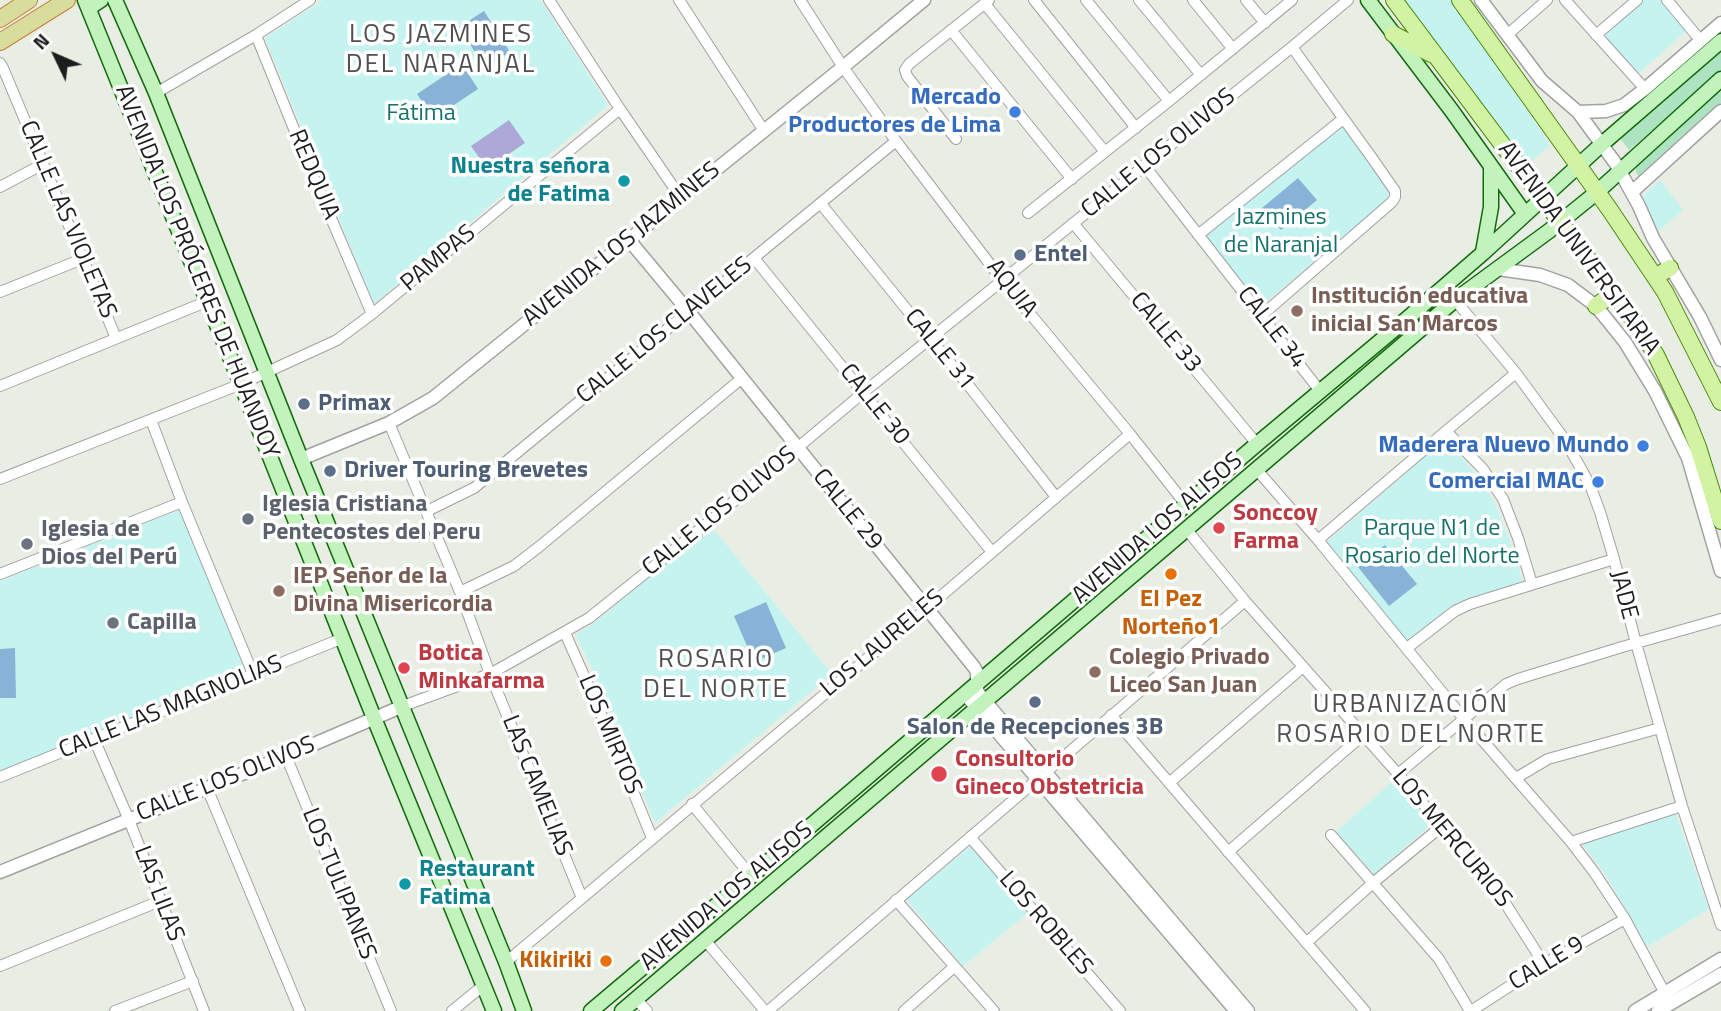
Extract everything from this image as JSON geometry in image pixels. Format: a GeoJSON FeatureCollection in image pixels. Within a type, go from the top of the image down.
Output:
{"type":"FeatureCollection","features":[{"type":"Feature","properties":{"kind":"highway"},"geometry":{"type":"LineString","coordinates":[[0,19],[29,0]]}},
{"type":"Feature","properties":{"kind":"highway"},"geometry":{"type":"LineString","coordinates":[[0,42],[67,0]]}},
{"type":"Feature","properties":{"kind":"main road","name":"AVENIDA LOS PRÓCERES DE HUANDOY"},"geometry":{"type":"LineString","coordinates":[[116,0],[156,93],[524,1011]]}},
{"type":"Feature","properties":{"kind":"main road","name":"AVENIDA UNIVERSITARIA"},"geometry":{"type":"LineString","coordinates":[[1368,0],[1525,214]]}},
{"type":"Feature","properties":{"kind":"main road","name":"AVENIDA UNIVERSITARIA"},"geometry":{"type":"LineString","coordinates":[[1394,0],[1629,313],[1656,355],[1675,391],[1698,447],[1721,521]]}},
{"type":"Feature","properties":{"kind":"main road","name":"AVENIDA LOS PRÓCERES DE HUANDOY"},"geometry":{"type":"LineString","coordinates":[[92,3],[374,719],[494,1011]]}},
{"type":"Feature","properties":{"kind":"main road","name":"AVENIDA UNIVERSITARIA"},"geometry":{"type":"LineString","coordinates":[[1465,4],[1665,292],[1721,402]]}},
{"type":"Feature","properties":{"kind":"main road"},"geometry":{"type":"LineString","coordinates":[[1393,34],[1437,57]]}},
{"type":"Feature","properties":{"kind":"main road","name":"AVENIDA LOS ALISOS"},"geometry":{"type":"LineString","coordinates":[[590,1011],[1483,253],[1602,144],[1721,41]]}},
{"type":"Feature","properties":{"kind":"main road","name":"AVENIDA LOS ALISOS"},"geometry":{"type":"LineString","coordinates":[[622,1011],[1455,300],[1560,223],[1721,79]]}},
{"type":"Feature","properties":{"kind":"main road"},"geometry":{"type":"LineString","coordinates":[[1483,253],[1491,207],[1491,167]]}},
{"type":"Feature","properties":{"kind":"main road"},"geometry":{"type":"LineString","coordinates":[[1655,277],[1671,268]]}},
{"type":"Feature","properties":{"kind":"main road"},"geometry":{"type":"LineString","coordinates":[[1596,306],[1614,293]]}},
{"type":"Feature","properties":{"kind":"main road"},"geometry":{"type":"LineString","coordinates":[[1367,352],[1379,365]]}},
{"type":"Feature","properties":{"kind":"main road"},"geometry":{"type":"LineString","coordinates":[[1350,366],[1362,380]]}},
{"type":"Feature","properties":{"kind":"main road"},"geometry":{"type":"LineString","coordinates":[[801,834],[813,849]]}},
{"type":"Feature","properties":{"kind":"street"},"geometry":{"type":"LineString","coordinates":[[156,93],[310,0]]}},
{"type":"Feature","properties":{"kind":"street"},"geometry":{"type":"LineString","coordinates":[[549,0],[681,198]]}},
{"type":"Feature","properties":{"kind":"street"},"geometry":{"type":"LineString","coordinates":[[679,0],[764,131]]}},
{"type":"Feature","properties":{"kind":"street","name":"AQUIA"},"geometry":{"type":"LineString","coordinates":[[800,0],[843,67],[896,141],[1002,280],[1186,506]]}},
{"type":"Feature","properties":{"kind":"street"},"geometry":{"type":"LineString","coordinates":[[1034,0],[1136,128]]}},
{"type":"Feature","properties":{"kind":"street"},"geometry":{"type":"LineString","coordinates":[[1086,0],[1169,101]]}},
{"type":"Feature","properties":{"kind":"street"},"geometry":{"type":"LineString","coordinates":[[1139,0],[1201,75]]}},
{"type":"Feature","properties":{"kind":"street"},"geometry":{"type":"LineString","coordinates":[[1193,0],[1233,48]]}},
{"type":"Feature","properties":{"kind":"street"},"geometry":{"type":"LineString","coordinates":[[1246,0],[1265,23]]}},
{"type":"Feature","properties":{"kind":"street"},"geometry":{"type":"LineString","coordinates":[[1028,213],[1292,0]]}},
{"type":"Feature","properties":{"kind":"street","name":"CALLE LOS OLIVOS"},"geometry":{"type":"LineString","coordinates":[[0,872],[403,706],[490,674],[589,618],[1348,0]]}},
{"type":"Feature","properties":{"kind":"street"},"geometry":{"type":"LineString","coordinates":[[1481,0],[1542,81],[1578,111],[1616,164],[1653,238],[1700,317],[1721,360]]}},
{"type":"Feature","properties":{"kind":"street"},"geometry":{"type":"LineString","coordinates":[[1507,35],[1547,0]]}},
{"type":"Feature","properties":{"kind":"street"},"geometry":{"type":"LineString","coordinates":[[1565,0],[1646,89]]}},
{"type":"Feature","properties":{"kind":"street"},"geometry":{"type":"LineString","coordinates":[[1596,35],[1637,0]]}},
{"type":"Feature","properties":{"kind":"street"},"geometry":{"type":"LineString","coordinates":[[1667,0],[1701,41]]}},
{"type":"Feature","properties":{"kind":"street"},"geometry":{"type":"LineString","coordinates":[[956,139],[905,71],[909,64],[987,2],[1105,152]]}},
{"type":"Feature","properties":{"kind":"street","name":"AVENIDA LOS JAZMINES"},"geometry":{"type":"LineString","coordinates":[[301,459],[389,424],[433,398],[843,67],[916,3]]}},
{"type":"Feature","properties":{"kind":"street"},"geometry":{"type":"LineString","coordinates":[[1578,111],[1606,111],[1623,106],[1721,23]]}},
{"type":"Feature","properties":{"kind":"street"},"geometry":{"type":"LineString","coordinates":[[951,30],[1072,179]]}},
{"type":"Feature","properties":{"kind":"street","name":"REDQUIA"},"geometry":{"type":"LineString","coordinates":[[256,35],[373,314]]}},
{"type":"Feature","properties":{"kind":"street"},"geometry":{"type":"LineString","coordinates":[[1261,316],[1395,197],[1395,191],[1292,47]]}},
{"type":"Feature","properties":{"kind":"street","name":"CALLE LAS VIOLETAS"},"geometry":{"type":"LineString","coordinates":[[0,62],[116,338]]}},
{"type":"Feature","properties":{"kind":"street","name":"PAMPAS"},"geometry":{"type":"LineString","coordinates":[[0,479],[241,384],[337,340],[373,314],[620,109]]}},
{"type":"Feature","properties":{"kind":"street"},"geometry":{"type":"LineString","coordinates":[[1632,192],[1721,111]]}},
{"type":"Feature","properties":{"kind":"street"},"geometry":{"type":"LineString","coordinates":[[1198,235],[1343,119]]}},
{"type":"Feature","properties":{"kind":"street","name":"CALLE LOS CLAVELES"},"geometry":{"type":"LineString","coordinates":[[427,511],[474,488],[896,141]]}},
{"type":"Feature","properties":{"kind":"street"},"geometry":{"type":"LineString","coordinates":[[0,187],[43,164]]}},
{"type":"Feature","properties":{"kind":"street","name":"CALLE 34"},"geometry":{"type":"LineString","coordinates":[[1144,166],[1320,391]]}},
{"type":"Feature","properties":{"kind":"street","name":"CALLE 31"},"geometry":{"type":"LineString","coordinates":[[821,204],[1056,498]]}},
{"type":"Feature","properties":{"kind":"street","name":"CALLE 33"},"geometry":{"type":"LineString","coordinates":[[1073,223],[1257,444]]}},
{"type":"Feature","properties":{"kind":"street","name":"CALLE 29"},"geometry":{"type":"LineString","coordinates":[[629,240],[974,667],[981,705]]}},
{"type":"Feature","properties":{"kind":"street","name":"CALLE 30"},"geometry":{"type":"LineString","coordinates":[[754,258],[992,552]]}},
{"type":"Feature","properties":{"kind":"street"},"geometry":{"type":"LineString","coordinates":[[0,292],[82,259]]}},
{"type":"Feature","properties":{"kind":"street","name":"AVENIDA UNIVERSITARIA"},"geometry":{"type":"LineString","coordinates":[[1498,270],[1540,275],[1568,285],[1596,306],[1625,342],[1655,391],[1688,458],[1721,571]]}},
{"type":"Feature","properties":{"kind":"street","name":"JADE"},"geometry":{"type":"LineString","coordinates":[[1455,300],[1516,373],[1565,440],[1579,463],[1600,512],[1682,806],[1721,925]]}},
{"type":"Feature","properties":{"kind":"street"},"geometry":{"type":"LineString","coordinates":[[0,386],[208,301]]}},
{"type":"Feature","properties":{"kind":"street"},"geometry":{"type":"LineString","coordinates":[[1318,540],[1516,373]]}},
{"type":"Feature","properties":{"kind":"street"},"geometry":{"type":"LineString","coordinates":[[460,592],[514,566],[741,379]]}},
{"type":"Feature","properties":{"kind":"street"},"geometry":{"type":"LineString","coordinates":[[151,420],[253,674]]}},
{"type":"Feature","properties":{"kind":"street","name":"LAS CAMELIAS"},"geometry":{"type":"LineString","coordinates":[[389,424],[460,592],[490,674],[582,898]]}},
{"type":"Feature","properties":{"kind":"street"},"geometry":{"type":"LineString","coordinates":[[1446,430],[1483,469],[1503,499],[1532,584]]}},
{"type":"Feature","properties":{"kind":"street","name":"LOS LAURELES"},"geometry":{"type":"LineString","coordinates":[[506,962],[1130,434]]}},
{"type":"Feature","properties":{"kind":"street"},"geometry":{"type":"LineString","coordinates":[[1257,470],[1318,540],[1464,719],[1571,842],[1625,919],[1667,998]]}},
{"type":"Feature","properties":{"kind":"street"},"geometry":{"type":"LineString","coordinates":[[0,574],[182,502]]}},
{"type":"Feature","properties":{"kind":"street","name":"LOS MERCURIOS"},"geometry":{"type":"LineString","coordinates":[[1187,530],[1245,601],[1398,774],[1500,895],[1544,964]]}},
{"type":"Feature","properties":{"kind":"street"},"geometry":{"type":"LineString","coordinates":[[1407,648],[1455,611],[1470,604],[1614,559]]}},
{"type":"Feature","properties":{"kind":"street"},"geometry":{"type":"LineString","coordinates":[[705,940],[766,1011],[1245,601]]}},
{"type":"Feature","properties":{"kind":"street"},"geometry":{"type":"LineString","coordinates":[[1398,774],[1506,684],[1721,619]]}},
{"type":"Feature","properties":{"kind":"street","name":"LOS MIRTOS"},"geometry":{"type":"LineString","coordinates":[[565,633],[652,838]]}},
{"type":"Feature","properties":{"kind":"street","name":"CALLE LAS MAGNOLIAS"},"geometry":{"type":"LineString","coordinates":[[0,777],[343,638]]}},
{"type":"Feature","properties":{"kind":"street"},"geometry":{"type":"LineString","coordinates":[[1169,783],[1303,667]]}},
{"type":"Feature","properties":{"kind":"street"},"geometry":{"type":"LineString","coordinates":[[965,694],[981,705],[1248,1011]]}},
{"type":"Feature","properties":{"kind":"street"},"geometry":{"type":"LineString","coordinates":[[1111,715],[1365,1011]]}},
{"type":"Feature","properties":{"kind":"street"},"geometry":{"type":"LineString","coordinates":[[1516,778],[1548,760],[1660,728]]}},
{"type":"Feature","properties":{"kind":"street"},"geometry":{"type":"LineString","coordinates":[[1228,852],[1363,735]]}},
{"type":"Feature","properties":{"kind":"street","name":"LAS LILAS"},"geometry":{"type":"LineString","coordinates":[[94,739],[204,1011]]}},
{"type":"Feature","properties":{"kind":"street","name":"LOS TULIPANES"},"geometry":{"type":"LineString","coordinates":[[286,756],[391,1011]]}},
{"type":"Feature","properties":{"kind":"street"},"geometry":{"type":"LineString","coordinates":[[1042,776],[1236,1011]]}},
{"type":"Feature","properties":{"kind":"street"},"geometry":{"type":"LineString","coordinates":[[207,788],[300,1011]]}},
{"type":"Feature","properties":{"kind":"street"},"geometry":{"type":"LineString","coordinates":[[692,804],[751,876]]}},
{"type":"Feature","properties":{"kind":"street"},"geometry":{"type":"LineString","coordinates":[[1571,842],[1682,806]]}},
{"type":"Feature","properties":{"kind":"street"},"geometry":{"type":"LineString","coordinates":[[1306,943],[1441,826]]}},
{"type":"Feature","properties":{"kind":"street"},"geometry":{"type":"LineString","coordinates":[[1331,835],[1440,959],[1470,1011]]}},
{"type":"Feature","properties":{"kind":"street","name":"LOS ROBLES"},"geometry":{"type":"LineString","coordinates":[[970,837],[1120,1011]]}},
{"type":"Feature","properties":{"kind":"street"},"geometry":{"type":"LineString","coordinates":[[0,967],[160,901]]}},
{"type":"Feature","properties":{"kind":"street"},"geometry":{"type":"LineString","coordinates":[[896,901],[994,1011]]}},
{"type":"Feature","properties":{"kind":"street","name":"CALLE 9"},"geometry":{"type":"LineString","coordinates":[[1470,1011],[1544,964],[1625,919]]}},
{"type":"Feature","properties":{"kind":"street"},"geometry":{"type":"LineString","coordinates":[[1658,1011],[1667,998],[1721,959]]}},
{"type":"Feature","properties":{"kind":"street"},"geometry":{"type":"LineString","coordinates":[[904,1011],[954,967]]}},
{"type":"Feature","properties":{"kind":"street"},"geometry":{"type":"LineString","coordinates":[[1635,1011],[1721,974]]}},
{"type":"Feature","properties":{"kind":"street"},"geometry":{"type":"LineString","coordinates":[[115,1011],[193,981]]}},
{"type":"Feature","properties":{"kind":"street"},"geometry":{"type":"LineString","coordinates":[[452,1011],[484,985]]}},
{"type":"Feature","properties":{"kind":"street"},"geometry":{"type":"LineString","coordinates":[[636,999],[647,1011]]}},
{"type":"Feature","properties":{"kind":"green space","name":"Fátima"},"geometry":{"type":"Polygon","coordinates":[[[323,0],[541,0],[608,105],[374,304],[265,38],[323,0]]]}},
{"type":"Feature","properties":{"kind":"green space"},"geometry":{"type":"Polygon","coordinates":[[[1399,0],[1453,0],[1550,145],[1525,168],[1399,0]]]}},
{"type":"Feature","properties":{"kind":"green space"},"geometry":{"type":"Polygon","coordinates":[[[1644,0],[1661,0],[1686,31],[1637,75],[1604,36],[1644,0]]]}},
{"type":"Feature","properties":{"kind":"green space"},"geometry":{"type":"Polygon","coordinates":[[[1721,48],[1721,71],[1629,150],[1618,136],[1721,48]]]}},
{"type":"Feature","properties":{"kind":"green space"},"geometry":{"type":"Polygon","coordinates":[[[1721,86],[1721,103],[1641,181],[1636,172],[1635,159],[1721,86]]]}},
{"type":"Feature","properties":{"kind":"green space","name":"Jazmines de Naranjal"},"geometry":{"type":"Polygon","coordinates":[[[1343,123],[1388,185],[1386,201],[1260,307],[1205,236],[1343,123]]]}},
{"type":"Feature","properties":{"kind":"green space"},"geometry":{"type":"Polygon","coordinates":[[[1660,180],[1683,210],[1658,231],[1643,196],[1660,180]]]}},
{"type":"Feature","properties":{"kind":"green space","name":"Parque N1 de Rosario del Norte"},"geometry":{"type":"Polygon","coordinates":[[[1445,439],[1475,473],[1493,500],[1523,581],[1443,613],[1407,641],[1326,543],[1445,439]]]}},
{"type":"Feature","properties":{"kind":"green space"},"geometry":{"type":"Polygon","coordinates":[[[180,509],[246,671],[0,772],[0,581],[180,509]]]}},
{"type":"Feature","properties":{"kind":"green space"},"geometry":{"type":"Polygon","coordinates":[[[711,526],[832,674],[655,823],[592,668],[575,634],[593,624],[711,526]]]}},
{"type":"Feature","properties":{"kind":"green space"},"geometry":{"type":"Polygon","coordinates":[[[1394,780],[1433,823],[1374,874],[1336,832],[1394,780]]]}},
{"type":"Feature","properties":{"kind":"green space"},"geometry":{"type":"Polygon","coordinates":[[[1675,812],[1709,909],[1647,947],[1606,875],[1581,843],[1675,812]]]}},
{"type":"Feature","properties":{"kind":"green space"},"geometry":{"type":"Polygon","coordinates":[[[971,846],[1028,913],[963,966],[906,899],[971,846]]]}},
{"type":"Feature","properties":{"kind":"shaded area"},"geometry":{"type":"Polygon","coordinates":[[[484,11],[510,52],[485,68],[459,27],[484,11]]]}},
{"type":"Feature","properties":{"kind":"shaded area"},"geometry":{"type":"Polygon","coordinates":[[[462,64],[478,89],[433,119],[417,94],[462,64]]]}},
{"type":"Feature","properties":{"kind":"shaded area"},"geometry":{"type":"Polygon","coordinates":[[[509,120],[525,143],[487,169],[471,146],[509,120]]]}},
{"type":"Feature","properties":{"kind":"shaded area"},"geometry":{"type":"Polygon","coordinates":[[[1298,178],[1317,200],[1281,230],[1262,208],[1298,178]]]}},
{"type":"Feature","properties":{"kind":"shaded area"},"geometry":{"type":"Polygon","coordinates":[[[1385,545],[1417,584],[1389,606],[1358,567],[1385,545]]]}},
{"type":"Feature","properties":{"kind":"shaded area"},"geometry":{"type":"Polygon","coordinates":[[[766,602],[786,648],[754,662],[734,616],[766,602]]]}},
{"type":"Feature","properties":{"kind":"shaded area"},"geometry":{"type":"Polygon","coordinates":[[[15,648],[16,698],[0,698],[0,649],[15,648]]]}},
{"type":"Feature","properties":{"kind":"place","name":"Mercado Productores de Lima"},"geometry":{"type":"Point","coordinates":[1015,112]}},
{"type":"Feature","properties":{"kind":"place","name":"Nuestra señora de Fatima"},"geometry":{"type":"Point","coordinates":[624,181]}},
{"type":"Feature","properties":{"kind":"place","name":"Entel"},"geometry":{"type":"Point","coordinates":[1020,255]}},
{"type":"Feature","properties":{"kind":"place","name":"Institución educativa inicial San Marcos"},"geometry":{"type":"Point","coordinates":[1297,311]}},
{"type":"Feature","properties":{"kind":"place","name":"Primax"},"geometry":{"type":"Point","coordinates":[304,404]}},
{"type":"Feature","properties":{"kind":"place","name":"Maderera Nuevo Mundo"},"geometry":{"type":"Point","coordinates":[1643,446]}},
{"type":"Feature","properties":{"kind":"place","name":"Driver Touring Brevetes"},"geometry":{"type":"Point","coordinates":[330,471]}},
{"type":"Feature","properties":{"kind":"place","name":"Comercial MAC"},"geometry":{"type":"Point","coordinates":[1598,482]}},
{"type":"Feature","properties":{"kind":"place","name":"Iglesia Cristiana Pentecostes del Peru"},"geometry":{"type":"Point","coordinates":[248,519]}},
{"type":"Feature","properties":{"kind":"place","name":"Sonccoy Farma"},"geometry":{"type":"Point","coordinates":[1219,528]}},
{"type":"Feature","properties":{"kind":"place","name":"Iglesia de Dios del Perú"},"geometry":{"type":"Point","coordinates":[27,544]}},
{"type":"Feature","properties":{"kind":"place","name":"El Pez Norteño1"},"geometry":{"type":"Point","coordinates":[1171,574]}},
{"type":"Feature","properties":{"kind":"place","name":"IEP Señor de la Divina Misericordia"},"geometry":{"type":"Point","coordinates":[279,591]}},
{"type":"Feature","properties":{"kind":"place","name":"Capilla"},"geometry":{"type":"Point","coordinates":[113,623]}},
{"type":"Feature","properties":{"kind":"place","name":"Botica Minkafarma"},"geometry":{"type":"Point","coordinates":[404,668]}},
{"type":"Feature","properties":{"kind":"place","name":"Colegio Privado Liceo San Juan"},"geometry":{"type":"Point","coordinates":[1095,672]}},
{"type":"Feature","properties":{"kind":"place","name":"Salon de Recepciones 3B"},"geometry":{"type":"Point","coordinates":[1035,702]}},
{"type":"Feature","properties":{"kind":"place","name":"Consultorio Gineco Obstetricia"},"geometry":{"type":"Point","coordinates":[939,774]}},
{"type":"Feature","properties":{"kind":"place","name":"Restaurant Fatima"},"geometry":{"type":"Point","coordinates":[405,884]}},
{"type":"Feature","properties":{"kind":"place","name":"Kikiriki"},"geometry":{"type":"Point","coordinates":[606,961]}},
{"type":"Feature","properties":{"kind":"district","name":"LOS JAZMINES DEL NARANJAL"},"geometry":{"type":"Point","coordinates":[441,51]}},
{"type":"Feature","properties":{"kind":"district","name":"ROSARIO DEL NORTE"},"geometry":{"type":"Point","coordinates":[716,676]}},
{"type":"Feature","properties":{"kind":"district","name":"URBANIZACIÓN ROSARIO DEL NORTE"},"geometry":{"type":"Point","coordinates":[1411,721]}}]}
